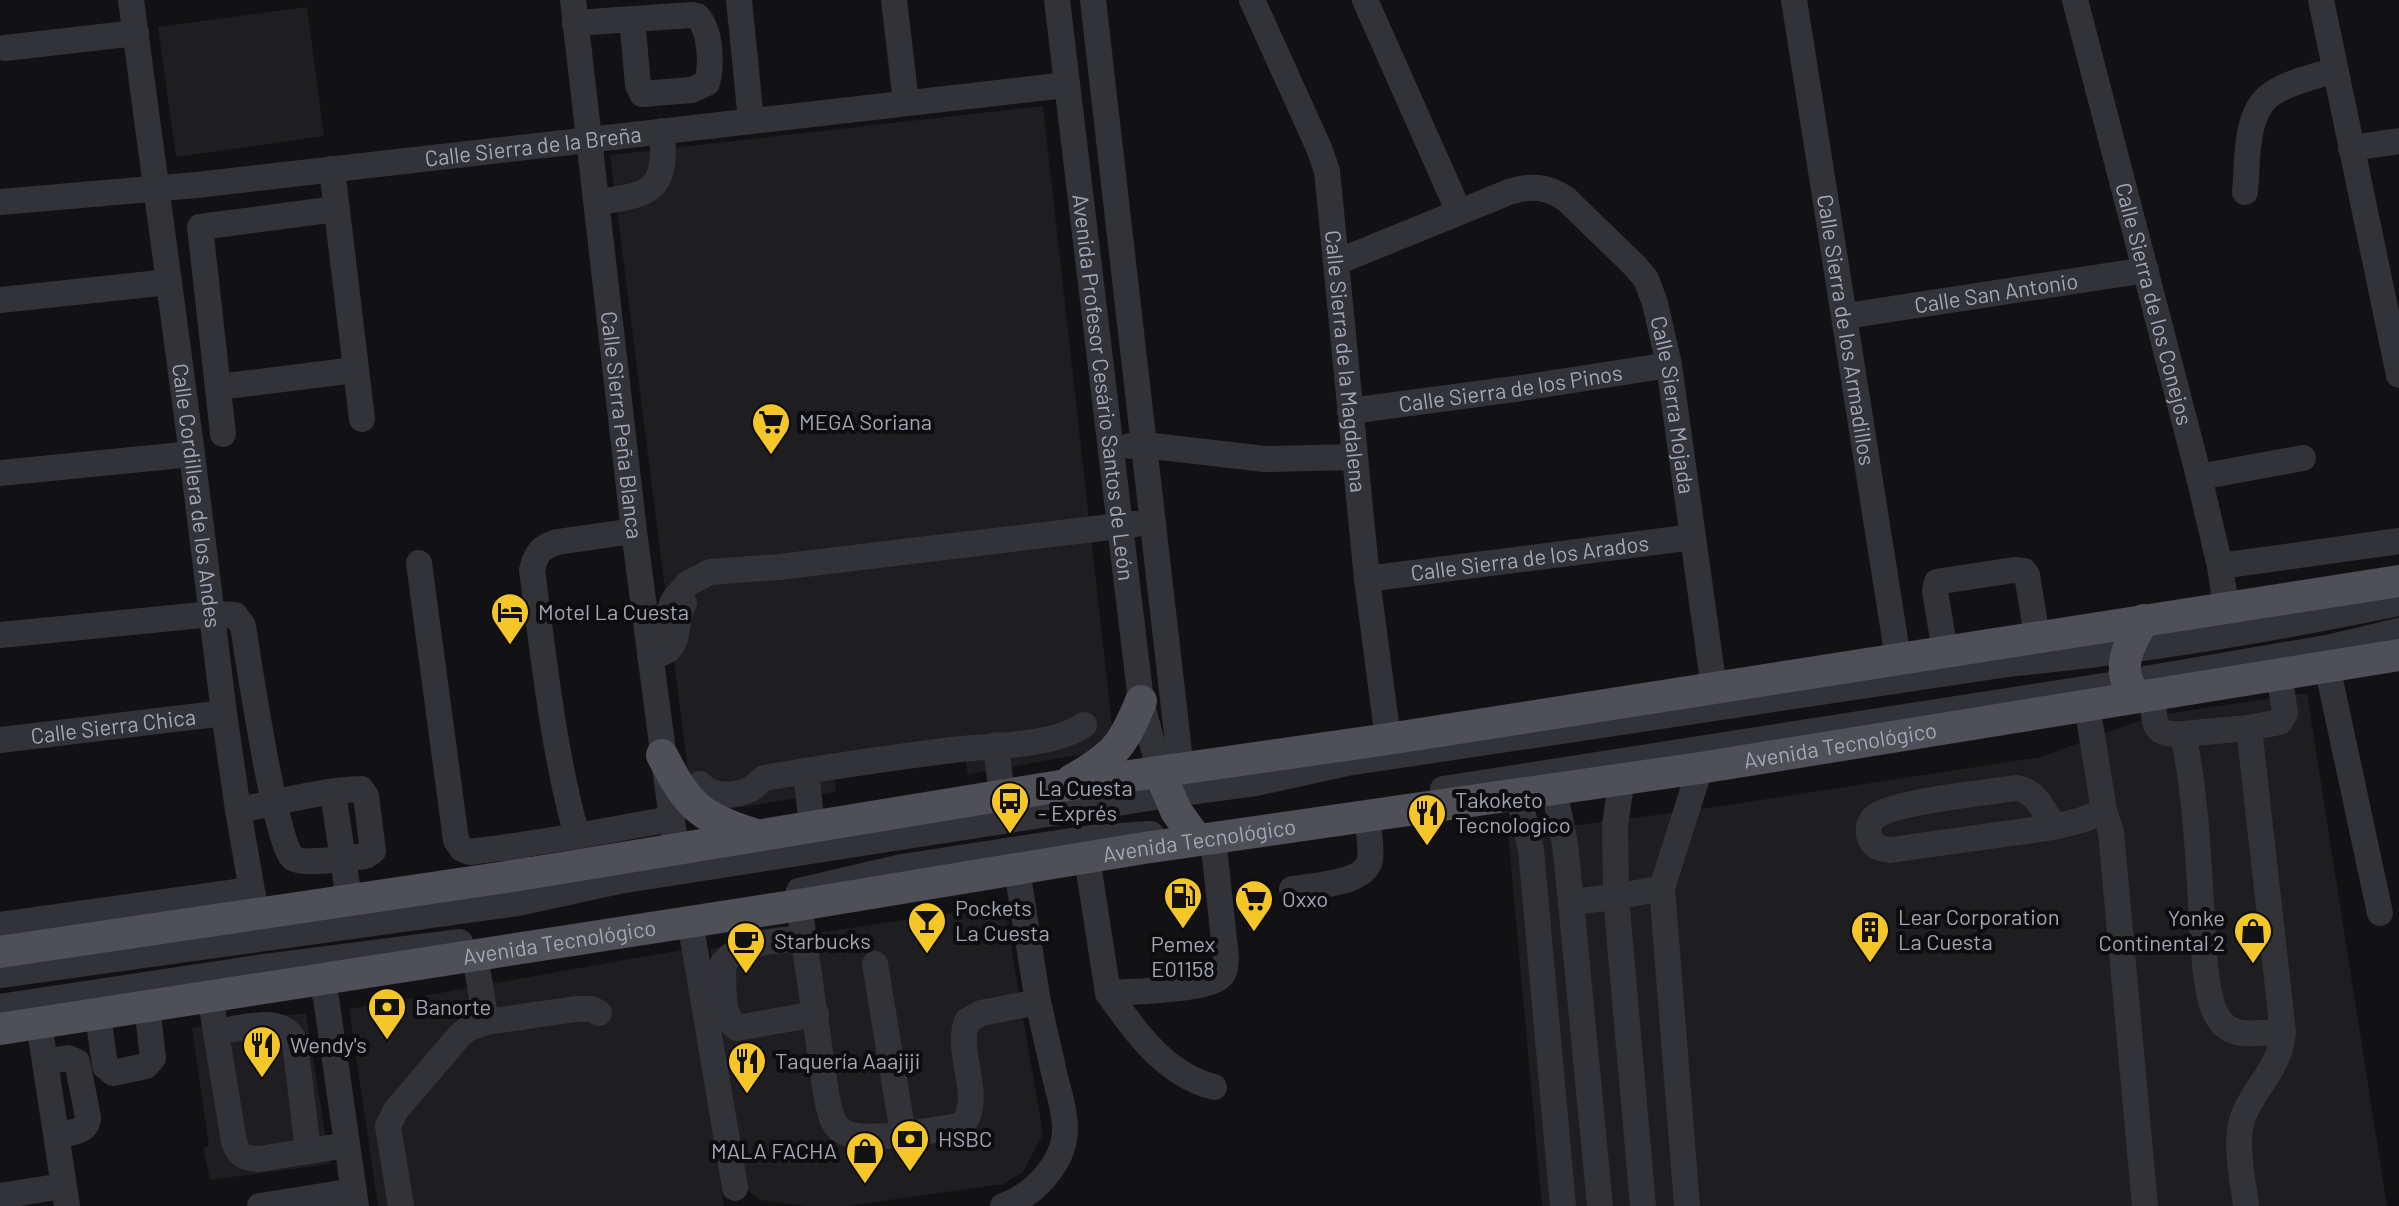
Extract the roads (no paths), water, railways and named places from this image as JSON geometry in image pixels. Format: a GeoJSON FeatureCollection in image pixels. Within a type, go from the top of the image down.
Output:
{"type":"FeatureCollection","features":[{"type":"Feature","properties":{"kind":"main road"},"geometry":{"type":"LineString","coordinates":[[0,952],[256,914],[306,920],[349,899],[517,860],[673,835],[756,835],[1060,786],[1170,779],[1388,739],[2399,581]]}},
{"type":"Feature","properties":{"kind":"main road"},"geometry":{"type":"LineString","coordinates":[[2137,681],[2144,620]]}},
{"type":"Feature","properties":{"kind":"main road","name":"Avenida Tecnológico"},"geometry":{"type":"LineString","coordinates":[[0,1029],[210,996],[252,979],[313,970],[475,956],[1017,870],[1199,836],[1367,816],[1700,768],[2087,705],[2137,681],[2279,674],[2399,655]]}},
{"type":"Feature","properties":{"kind":"main road"},"geometry":{"type":"LineString","coordinates":[[1060,786],[1114,753],[1129,731],[1141,701]]}},
{"type":"Feature","properties":{"kind":"main road"},"geometry":{"type":"LineString","coordinates":[[662,755],[677,785],[700,810],[718,823],[756,835]]}},
{"type":"Feature","properties":{"kind":"main road"},"geometry":{"type":"LineString","coordinates":[[1170,779],[1199,836]]}},
{"type":"Feature","properties":{"kind":"street","name":"Calle Cordillera de los Andes"},"geometry":{"type":"LineString","coordinates":[[131,0],[224,713],[262,954],[252,979]]}},
{"type":"Feature","properties":{"kind":"street"},"geometry":{"type":"LineString","coordinates":[[739,0],[751,120]]}},
{"type":"Feature","properties":{"kind":"street"},"geometry":{"type":"LineString","coordinates":[[894,0],[906,102]]}},
{"type":"Feature","properties":{"kind":"street","name":"Avenida Profesor Cesário Santos de León"},"geometry":{"type":"LineString","coordinates":[[1057,0],[1141,701],[1170,779]]}},
{"type":"Feature","properties":{"kind":"street","name":"Avenida Profesor Cesário Santos de León"},"geometry":{"type":"LineString","coordinates":[[1093,0],[1144,445],[1170,779]]}},
{"type":"Feature","properties":{"kind":"street","name":"Calle Sierra de la Magdalena"},"geometry":{"type":"LineString","coordinates":[[1252,0],[1327,171],[1367,579],[1388,739]]}},
{"type":"Feature","properties":{"kind":"street"},"geometry":{"type":"LineString","coordinates":[[1337,262],[1459,212],[1365,0]]}},
{"type":"Feature","properties":{"kind":"street","name":"Calle Sierra de los Armadillos"},"geometry":{"type":"LineString","coordinates":[[1794,0],[1898,658]]}},
{"type":"Feature","properties":{"kind":"street","name":"Calle Sierra de los Conejos"},"geometry":{"type":"LineString","coordinates":[[2075,0],[2199,477],[2220,566],[2226,607]]}},
{"type":"Feature","properties":{"kind":"street"},"geometry":{"type":"LineString","coordinates":[[2321,0],[2399,375]]}},
{"type":"Feature","properties":{"kind":"street"},"geometry":{"type":"LineString","coordinates":[[574,12],[632,19]]}},
{"type":"Feature","properties":{"kind":"street","name":"Calle Sierra Peña Blanca"},"geometry":{"type":"LineString","coordinates":[[574,12],[634,531],[673,835]]}},
{"type":"Feature","properties":{"kind":"street"},"geometry":{"type":"LineString","coordinates":[[5,48],[136,33]]}},
{"type":"Feature","properties":{"kind":"street"},"geometry":{"type":"LineString","coordinates":[[2245,192],[2253,119],[2259,106],[2270,95],[2290,85],[2335,70]]}},
{"type":"Feature","properties":{"kind":"street","name":"Calle Sierra de la Breña"},"geometry":{"type":"LineString","coordinates":[[0,202],[197,185],[1066,85]]}},
{"type":"Feature","properties":{"kind":"street"},"geometry":{"type":"LineString","coordinates":[[597,202],[633,197],[653,186],[663,167],[662,131]]}},
{"type":"Feature","properties":{"kind":"street"},"geometry":{"type":"LineString","coordinates":[[2352,155],[2399,141]]}},
{"type":"Feature","properties":{"kind":"street"},"geometry":{"type":"LineString","coordinates":[[2352,155],[2399,155]]}},
{"type":"Feature","properties":{"kind":"street"},"geometry":{"type":"LineString","coordinates":[[332,169],[362,419]]}},
{"type":"Feature","properties":{"kind":"street"},"geometry":{"type":"LineString","coordinates":[[197,185],[223,434]]}},
{"type":"Feature","properties":{"kind":"street","name":"Calle Sierra Mojada"},"geometry":{"type":"LineString","coordinates":[[1459,212],[1525,187],[1554,191],[1566,199],[1646,279],[1655,303],[1669,365],[1714,688]]}},
{"type":"Feature","properties":{"kind":"street"},"geometry":{"type":"LineString","coordinates":[[200,227],[336,209]]}},
{"type":"Feature","properties":{"kind":"street","name":"Calle San Antonio"},"geometry":{"type":"LineString","coordinates":[[1846,316],[2146,270]]}},
{"type":"Feature","properties":{"kind":"street"},"geometry":{"type":"LineString","coordinates":[[0,300],[169,282]]}},
{"type":"Feature","properties":{"kind":"street","name":"Calle Sierra de los Pinos"},"geometry":{"type":"LineString","coordinates":[[1350,411],[1669,365]]}},
{"type":"Feature","properties":{"kind":"street"},"geometry":{"type":"LineString","coordinates":[[218,387],[355,370]]}},
{"type":"Feature","properties":{"kind":"street"},"geometry":{"type":"LineString","coordinates":[[1110,447],[1144,445],[1265,459],[1354,457]]}},
{"type":"Feature","properties":{"kind":"street"},"geometry":{"type":"LineString","coordinates":[[0,473],[192,454]]}},
{"type":"Feature","properties":{"kind":"street"},"geometry":{"type":"LineString","coordinates":[[2199,477],[2303,458]]}},
{"type":"Feature","properties":{"kind":"street"},"geometry":{"type":"LineString","coordinates":[[647,629],[666,621],[673,601],[687,584],[710,572],[779,567],[1151,521]]}},
{"type":"Feature","properties":{"kind":"street"},"geometry":{"type":"LineString","coordinates":[[577,836],[555,734],[532,570],[539,550],[546,545],[634,531]]}},
{"type":"Feature","properties":{"kind":"street","name":"Calle Sierra de los Arados"},"geometry":{"type":"LineString","coordinates":[[1367,579],[1693,537]]}},
{"type":"Feature","properties":{"kind":"street"},"geometry":{"type":"LineString","coordinates":[[2220,566],[2399,541]]}},
{"type":"Feature","properties":{"kind":"street"},"geometry":{"type":"LineString","coordinates":[[419,563],[456,840],[462,849],[517,860],[577,836],[673,835]]}},
{"type":"Feature","properties":{"kind":"street"},"geometry":{"type":"LineString","coordinates":[[650,656],[664,655],[675,642],[677,618],[689,596],[737,570]]}},
{"type":"Feature","properties":{"kind":"street"},"geometry":{"type":"LineString","coordinates":[[1945,651],[1935,591],[1937,582],[1942,581],[2024,571],[2037,636]]}},
{"type":"Feature","properties":{"kind":"street"},"geometry":{"type":"LineString","coordinates":[[260,1206],[355,1198],[326,998],[304,950],[306,920],[518,903],[619,881],[1170,779],[1256,783],[1347,763],[1984,667],[2137,681],[2324,618],[2399,603]]}},
{"type":"Feature","properties":{"kind":"street"},"geometry":{"type":"LineString","coordinates":[[0,635],[212,614],[235,615],[243,626],[274,804],[286,849],[293,858],[306,861],[344,858]]}},
{"type":"Feature","properties":{"kind":"street"},"geometry":{"type":"LineString","coordinates":[[313,970],[796,892],[902,867],[1091,838],[1199,836],[2137,681],[2332,647],[2399,631]]}},
{"type":"Feature","properties":{"kind":"street"},"geometry":{"type":"LineString","coordinates":[[2327,666],[2380,913]]}},
{"type":"Feature","properties":{"kind":"street"},"geometry":{"type":"LineString","coordinates":[[2137,681],[2162,733],[2183,734],[2280,722],[2284,719],[2279,674]]}},
{"type":"Feature","properties":{"kind":"street"},"geometry":{"type":"LineString","coordinates":[[2087,705],[2104,811],[2111,832],[2145,1206]]}},
{"type":"Feature","properties":{"kind":"street","name":"Calle Sierra Chica"},"geometry":{"type":"LineString","coordinates":[[0,740],[224,713]]}},
{"type":"Feature","properties":{"kind":"street"},"geometry":{"type":"LineString","coordinates":[[700,784],[707,792],[723,795],[749,790],[764,778],[1040,740],[1084,725]]}},
{"type":"Feature","properties":{"kind":"street"},"geometry":{"type":"LineString","coordinates":[[2246,1206],[2240,1129],[2243,1116],[2282,1049],[2283,1032],[2249,728]]}},
{"type":"Feature","properties":{"kind":"street"},"geometry":{"type":"LineString","coordinates":[[2183,734],[2191,782],[2209,993],[2219,1021],[2237,1032],[2283,1032]]}},
{"type":"Feature","properties":{"kind":"street"},"geometry":{"type":"LineString","coordinates":[[996,745],[1002,796]]}},
{"type":"Feature","properties":{"kind":"street"},"geometry":{"type":"LineString","coordinates":[[1687,1206],[1662,888],[1700,768]]}},
{"type":"Feature","properties":{"kind":"street"},"geometry":{"type":"LineString","coordinates":[[806,771],[812,827]]}},
{"type":"Feature","properties":{"kind":"street"},"geometry":{"type":"LineString","coordinates":[[1622,779],[1615,824],[1616,897],[1643,1206]]}},
{"type":"Feature","properties":{"kind":"street"},"geometry":{"type":"LineString","coordinates":[[2054,827],[2034,796],[2022,788],[2016,788],[1896,807],[1875,816],[1868,832],[1878,848],[1890,850],[2054,827],[2104,811]]}},
{"type":"Feature","properties":{"kind":"street"},"geometry":{"type":"LineString","coordinates":[[1554,789],[1565,844],[1600,1206]]}},
{"type":"Feature","properties":{"kind":"street"},"geometry":{"type":"LineString","coordinates":[[238,810],[333,793],[349,899]]}},
{"type":"Feature","properties":{"kind":"street"},"geometry":{"type":"LineString","coordinates":[[1518,793],[1531,850],[1563,1206]]}},
{"type":"Feature","properties":{"kind":"street"},"geometry":{"type":"LineString","coordinates":[[1292,889],[1349,879],[1365,871],[1370,851],[1367,816]]}},
{"type":"Feature","properties":{"kind":"street"},"geometry":{"type":"LineString","coordinates":[[1108,993],[1197,985],[1214,982],[1221,977],[1226,958],[1199,836]]}},
{"type":"Feature","properties":{"kind":"street"},"geometry":{"type":"LineString","coordinates":[[1087,858],[1108,993],[1156,1053],[1199,1083],[1214,1087]]}},
{"type":"Feature","properties":{"kind":"street"},"geometry":{"type":"LineString","coordinates":[[1003,1206],[1024,1198],[1038,1185],[1062,1149],[1065,1131],[1038,1002],[1017,870]]}},
{"type":"Feature","properties":{"kind":"street"},"geometry":{"type":"LineString","coordinates":[[1571,902],[1662,888]]}},
{"type":"Feature","properties":{"kind":"street"},"geometry":{"type":"LineString","coordinates":[[799,905],[826,1094],[832,1118],[839,1129],[861,1136],[903,1134],[958,1126],[965,1122],[972,1104],[963,1043],[967,1021],[981,1013],[1038,1002]]}},
{"type":"Feature","properties":{"kind":"street"},"geometry":{"type":"LineString","coordinates":[[0,925],[256,914]]}},
{"type":"Feature","properties":{"kind":"street"},"geometry":{"type":"LineString","coordinates":[[0,975],[256,914]]}},
{"type":"Feature","properties":{"kind":"street"},"geometry":{"type":"LineString","coordinates":[[690,921],[735,1188]]}},
{"type":"Feature","properties":{"kind":"street"},"geometry":{"type":"LineString","coordinates":[[804,938],[745,946],[733,952],[723,963],[725,1003],[728,1020],[737,1028],[816,1014]]}},
{"type":"Feature","properties":{"kind":"street"},"geometry":{"type":"LineString","coordinates":[[475,956],[486,1022]]}},
{"type":"Feature","properties":{"kind":"street"},"geometry":{"type":"LineString","coordinates":[[875,964],[903,1134]]}},
{"type":"Feature","properties":{"kind":"street"},"geometry":{"type":"LineString","coordinates":[[0,1007],[252,979]]}},
{"type":"Feature","properties":{"kind":"street"},"geometry":{"type":"LineString","coordinates":[[210,996],[234,1142],[239,1154],[259,1159],[347,1145]]}},
{"type":"Feature","properties":{"kind":"street"},"geometry":{"type":"LineString","coordinates":[[98,1014],[105,1066],[113,1073],[141,1068],[151,1062],[153,1053],[147,1006]]}},
{"type":"Feature","properties":{"kind":"street"},"geometry":{"type":"LineString","coordinates":[[401,1206],[388,1126],[396,1110],[460,1035],[486,1022],[576,1009],[592,1009],[599,1013]]}},
{"type":"Feature","properties":{"kind":"street"},"geometry":{"type":"LineString","coordinates":[[0,1196],[65,1196],[39,1023]]}},
{"type":"Feature","properties":{"kind":"street"},"geometry":{"type":"LineString","coordinates":[[216,1032],[274,1024],[288,1030],[295,1043],[308,1150]]}},
{"type":"Feature","properties":{"kind":"street"},"geometry":{"type":"LineString","coordinates":[[1560,1164],[1596,1161],[1639,1151]]}},
{"type":"Feature","properties":{"kind":"place","name":"MEGA Soriana"},"geometry":{"type":"Point","coordinates":[771,456]}},
{"type":"Feature","properties":{"kind":"place","name":"Motel La Cuesta"},"geometry":{"type":"Point","coordinates":[510,646]}},
{"type":"Feature","properties":{"kind":"place","name":"La Cuesta - Exprés"},"geometry":{"type":"Point","coordinates":[1010,835]}},
{"type":"Feature","properties":{"kind":"place","name":"Takoketo Tecnologico"},"geometry":{"type":"Point","coordinates":[1427,847]}},
{"type":"Feature","properties":{"kind":"place","name":"Pemex E01158"},"geometry":{"type":"Point","coordinates":[1183,930]}},
{"type":"Feature","properties":{"kind":"place","name":"Oxxo"},"geometry":{"type":"Point","coordinates":[1254,933]}},
{"type":"Feature","properties":{"kind":"place","name":"Pockets La Cuesta"},"geometry":{"type":"Point","coordinates":[927,955]}},
{"type":"Feature","properties":{"kind":"place","name":"Lear Corporation La Cuesta"},"geometry":{"type":"Point","coordinates":[1870,964]}},
{"type":"Feature","properties":{"kind":"place","name":"Yonke Continental 2"},"geometry":{"type":"Point","coordinates":[2253,965]}},
{"type":"Feature","properties":{"kind":"place","name":"Starbucks"},"geometry":{"type":"Point","coordinates":[746,975]}},
{"type":"Feature","properties":{"kind":"place","name":"Banorte"},"geometry":{"type":"Point","coordinates":[387,1041]}},
{"type":"Feature","properties":{"kind":"place","name":"Wendy's"},"geometry":{"type":"Point","coordinates":[262,1079]}},
{"type":"Feature","properties":{"kind":"place","name":"Taquería Aaajiji"},"geometry":{"type":"Point","coordinates":[747,1095]}},
{"type":"Feature","properties":{"kind":"place","name":"HSBC"},"geometry":{"type":"Point","coordinates":[910,1173]}},
{"type":"Feature","properties":{"kind":"place","name":"MALA FACHA"},"geometry":{"type":"Point","coordinates":[865,1185]}}]}
